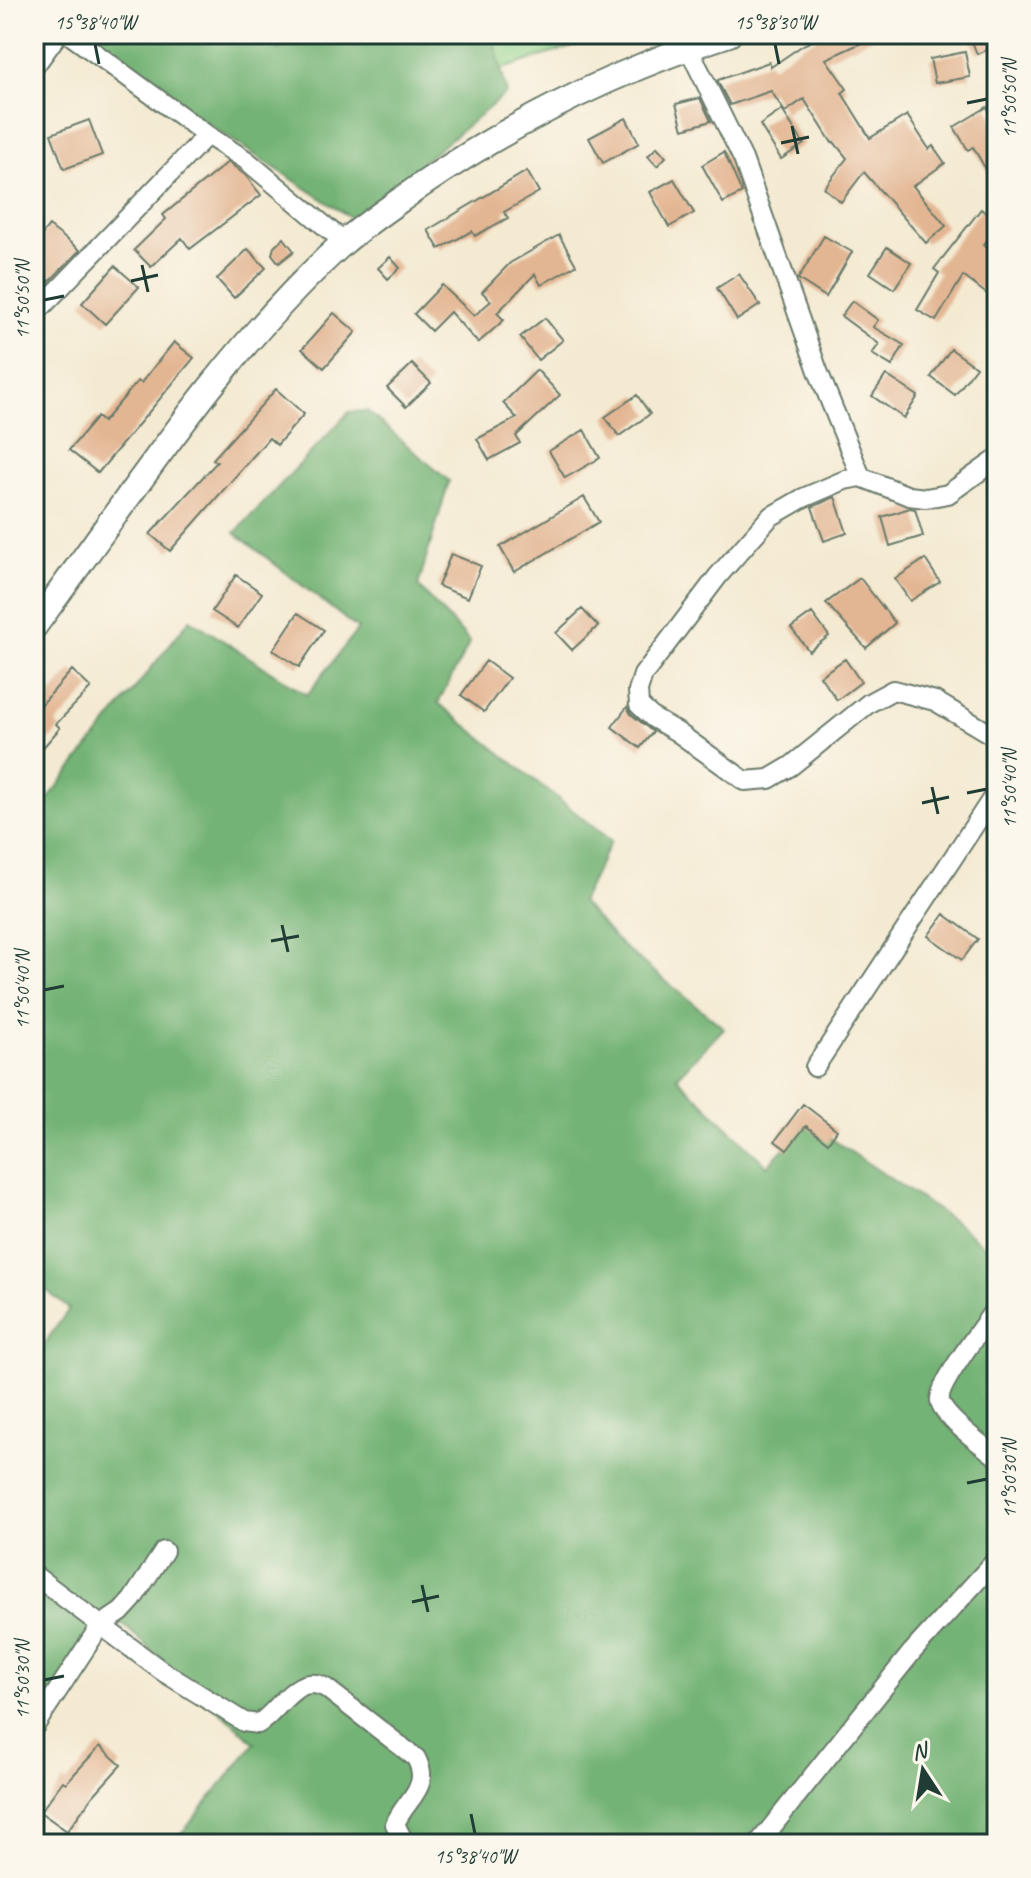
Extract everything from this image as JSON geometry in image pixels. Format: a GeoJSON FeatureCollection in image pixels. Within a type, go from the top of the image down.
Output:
{"type":"FeatureCollection","features":[{"type":"Feature","properties":{"kind":"main road"},"geometry":{"type":"LineString","coordinates":[[34,627],[173,437],[236,358],[304,281],[344,242],[436,175],[506,132],[574,96],[688,47],[729,34]]}},
{"type":"Feature","properties":{"kind":"street"},"geometry":{"type":"LineString","coordinates":[[34,67],[58,34]]}},
{"type":"Feature","properties":{"kind":"street"},"geometry":{"type":"LineString","coordinates":[[69,34],[265,174],[344,242]]}},
{"type":"Feature","properties":{"kind":"street"},"geometry":{"type":"LineString","coordinates":[[688,47],[743,159],[813,357],[861,477]]}},
{"type":"Feature","properties":{"kind":"street"},"geometry":{"type":"LineString","coordinates":[[34,315],[207,135]]}},
{"type":"Feature","properties":{"kind":"street"},"geometry":{"type":"LineString","coordinates":[[997,459],[948,494],[926,498],[909,496],[861,477],[845,480],[803,498],[770,517],[752,535],[643,675],[638,691],[639,705],[653,718],[745,781],[769,779],[791,766],[869,703],[893,690],[935,701],[997,738]]}},
{"type":"Feature","properties":{"kind":"street"},"geometry":{"type":"LineString","coordinates":[[815,1067],[997,791]]}},
{"type":"Feature","properties":{"kind":"street"},"geometry":{"type":"LineString","coordinates":[[997,1306],[943,1383],[940,1402],[947,1414],[997,1457]]}},
{"type":"Feature","properties":{"kind":"street"},"geometry":{"type":"LineString","coordinates":[[34,1727],[100,1626],[132,1600],[164,1551]]}},
{"type":"Feature","properties":{"kind":"street"},"geometry":{"type":"LineString","coordinates":[[758,1844],[912,1652],[997,1559]]}},
{"type":"Feature","properties":{"kind":"street"},"geometry":{"type":"LineString","coordinates":[[34,1575],[162,1671],[250,1724],[265,1720],[296,1687],[314,1683],[326,1688],[416,1758],[423,1781],[395,1824],[405,1844]]}},
{"type":"Feature","properties":{"kind":"green space"},"geometry":{"type":"Polygon","coordinates":[[[70,34],[265,34],[279,50],[288,34],[492,34],[507,93],[353,219],[70,34]]]}},
{"type":"Feature","properties":{"kind":"green space"},"geometry":{"type":"Polygon","coordinates":[[[463,34],[613,34],[477,77],[463,34]]]}},
{"type":"Feature","properties":{"kind":"green space"},"geometry":{"type":"Polygon","coordinates":[[[367,411],[449,481],[418,586],[470,642],[438,703],[611,841],[581,902],[621,945],[724,1028],[677,1077],[767,1166],[808,1123],[962,1227],[997,1257],[997,1844],[173,1844],[255,1743],[118,1620],[34,1721],[34,1358],[69,1309],[34,1280],[34,961],[40,954],[44,804],[190,619],[307,695],[358,629],[235,533],[349,412],[367,411]]]}},
{"type":"Feature","properties":{"kind":"building"},"geometry":{"type":"Polygon","coordinates":[[[827,34],[881,34],[826,59],[847,89],[842,93],[870,138],[907,115],[929,149],[933,146],[945,163],[913,186],[946,226],[926,243],[864,172],[841,202],[824,188],[847,158],[832,143],[804,99],[785,112],[771,91],[730,105],[718,82],[769,62],[771,67],[803,45],[827,34]]]}},
{"type":"Feature","properties":{"kind":"building"},"geometry":{"type":"Polygon","coordinates":[[[969,34],[997,34],[997,46],[977,54],[969,34]]]}},
{"type":"Feature","properties":{"kind":"building"},"geometry":{"type":"Polygon","coordinates":[[[965,52],[970,77],[935,83],[930,59],[965,52]]]}},
{"type":"Feature","properties":{"kind":"building"},"geometry":{"type":"Polygon","coordinates":[[[700,98],[711,121],[683,129],[676,104],[700,98]]]}},
{"type":"Feature","properties":{"kind":"building"},"geometry":{"type":"Polygon","coordinates":[[[987,107],[997,123],[997,189],[973,147],[968,150],[954,127],[987,107]]]}},
{"type":"Feature","properties":{"kind":"building"},"geometry":{"type":"Polygon","coordinates":[[[782,110],[804,144],[781,159],[760,125],[782,110]]]}},
{"type":"Feature","properties":{"kind":"building"},"geometry":{"type":"Polygon","coordinates":[[[626,118],[639,143],[603,163],[589,138],[626,118]]]}},
{"type":"Feature","properties":{"kind":"building"},"geometry":{"type":"Polygon","coordinates":[[[89,120],[102,155],[64,169],[51,134],[89,120]]]}},
{"type":"Feature","properties":{"kind":"building"},"geometry":{"type":"Polygon","coordinates":[[[657,147],[666,157],[657,166],[648,156],[657,147]]]}},
{"type":"Feature","properties":{"kind":"building"},"geometry":{"type":"Polygon","coordinates":[[[724,152],[742,193],[723,203],[702,165],[724,152]]]}},
{"type":"Feature","properties":{"kind":"building"},"geometry":{"type":"Polygon","coordinates":[[[228,162],[245,175],[261,195],[190,249],[182,238],[151,267],[134,250],[166,219],[163,215],[228,162]]]}},
{"type":"Feature","properties":{"kind":"building"},"geometry":{"type":"Polygon","coordinates":[[[527,171],[539,192],[504,212],[508,218],[475,236],[472,231],[439,249],[428,230],[527,171]]]}},
{"type":"Feature","properties":{"kind":"building"},"geometry":{"type":"Polygon","coordinates":[[[674,179],[694,213],[669,227],[650,192],[674,179]]]}},
{"type":"Feature","properties":{"kind":"building"},"geometry":{"type":"Polygon","coordinates":[[[981,209],[997,223],[997,228],[983,245],[997,256],[997,292],[992,298],[963,276],[936,321],[917,310],[939,273],[934,269],[981,209]]]}},
{"type":"Feature","properties":{"kind":"building"},"geometry":{"type":"Polygon","coordinates":[[[49,226],[80,250],[45,286],[34,278],[34,245],[49,226]]]}},
{"type":"Feature","properties":{"kind":"building"},"geometry":{"type":"Polygon","coordinates":[[[559,235],[576,265],[541,285],[535,274],[497,313],[504,320],[478,343],[450,312],[431,331],[414,314],[442,285],[474,316],[491,301],[482,292],[510,263],[559,235]]]}},
{"type":"Feature","properties":{"kind":"building"},"geometry":{"type":"Polygon","coordinates":[[[824,236],[852,252],[826,297],[798,279],[824,236]]]}},
{"type":"Feature","properties":{"kind":"building"},"geometry":{"type":"Polygon","coordinates":[[[284,238],[294,251],[279,263],[272,254],[274,247],[284,238]]]}},
{"type":"Feature","properties":{"kind":"building"},"geometry":{"type":"Polygon","coordinates":[[[887,247],[911,263],[894,289],[870,273],[887,247]]]}},
{"type":"Feature","properties":{"kind":"building"},"geometry":{"type":"Polygon","coordinates":[[[248,249],[266,268],[234,298],[217,279],[248,249]]]}},
{"type":"Feature","properties":{"kind":"building"},"geometry":{"type":"Polygon","coordinates":[[[390,257],[400,268],[388,279],[378,268],[390,257]]]}},
{"type":"Feature","properties":{"kind":"building"},"geometry":{"type":"Polygon","coordinates":[[[115,266],[139,287],[105,324],[82,303],[115,266]]]}},
{"type":"Feature","properties":{"kind":"building"},"geometry":{"type":"Polygon","coordinates":[[[739,274],[760,305],[737,320],[717,288],[739,274]]]}},
{"type":"Feature","properties":{"kind":"building"},"geometry":{"type":"Polygon","coordinates":[[[852,301],[878,320],[873,327],[904,345],[892,366],[872,354],[879,344],[841,316],[852,301]]]}},
{"type":"Feature","properties":{"kind":"building"},"geometry":{"type":"Polygon","coordinates":[[[334,313],[356,332],[324,368],[302,349],[334,313]]]}},
{"type":"Feature","properties":{"kind":"building"},"geometry":{"type":"Polygon","coordinates":[[[545,318],[563,340],[538,360],[520,337],[545,318]]]}},
{"type":"Feature","properties":{"kind":"building"},"geometry":{"type":"Polygon","coordinates":[[[174,342],[194,358],[98,473],[69,450],[97,417],[103,422],[138,381],[141,383],[174,342]]]}},
{"type":"Feature","properties":{"kind":"building"},"geometry":{"type":"Polygon","coordinates":[[[951,349],[976,367],[955,395],[931,377],[951,349]]]}},
{"type":"Feature","properties":{"kind":"building"},"geometry":{"type":"Polygon","coordinates":[[[412,364],[431,383],[406,407],[387,388],[412,364]]]}},
{"type":"Feature","properties":{"kind":"building"},"geometry":{"type":"Polygon","coordinates":[[[537,370],[560,395],[516,436],[520,443],[489,460],[477,439],[517,418],[503,403],[537,370]]]}},
{"type":"Feature","properties":{"kind":"building"},"geometry":{"type":"Polygon","coordinates":[[[886,375],[918,396],[904,418],[872,396],[886,375]]]}},
{"type":"Feature","properties":{"kind":"building"},"geometry":{"type":"Polygon","coordinates":[[[276,389],[304,414],[277,445],[269,438],[170,551],[150,534],[217,462],[213,459],[276,389]]]}},
{"type":"Feature","properties":{"kind":"building"},"geometry":{"type":"Polygon","coordinates":[[[637,395],[650,414],[619,436],[605,417],[637,395]]]}},
{"type":"Feature","properties":{"kind":"building"},"geometry":{"type":"Polygon","coordinates":[[[584,430],[600,458],[565,478],[549,451],[584,430]]]}},
{"type":"Feature","properties":{"kind":"building"},"geometry":{"type":"Polygon","coordinates":[[[584,497],[599,522],[514,572],[500,547],[584,497]]]}},
{"type":"Feature","properties":{"kind":"building"},"geometry":{"type":"Polygon","coordinates":[[[835,497],[847,533],[824,541],[812,507],[835,497]]]}},
{"type":"Feature","properties":{"kind":"building"},"geometry":{"type":"Polygon","coordinates":[[[915,509],[923,536],[890,546],[882,517],[915,509]]]}},
{"type":"Feature","properties":{"kind":"building"},"geometry":{"type":"Polygon","coordinates":[[[451,554],[481,566],[468,598],[438,586],[451,554]]]}},
{"type":"Feature","properties":{"kind":"building"},"geometry":{"type":"Polygon","coordinates":[[[925,559],[940,582],[910,601],[895,579],[925,559]]]}},
{"type":"Feature","properties":{"kind":"building"},"geometry":{"type":"Polygon","coordinates":[[[236,575],[262,593],[238,628],[212,611],[236,575]]]}},
{"type":"Feature","properties":{"kind":"building"},"geometry":{"type":"Polygon","coordinates":[[[860,578],[895,623],[866,648],[826,603],[860,578]]]}},
{"type":"Feature","properties":{"kind":"building"},"geometry":{"type":"Polygon","coordinates":[[[582,609],[598,626],[572,650],[556,633],[582,609]]]}},
{"type":"Feature","properties":{"kind":"building"},"geometry":{"type":"Polygon","coordinates":[[[298,613],[324,630],[299,667],[273,650],[298,613]]]}},
{"type":"Feature","properties":{"kind":"building"},"geometry":{"type":"Polygon","coordinates":[[[812,613],[829,636],[809,651],[791,628],[812,613]]]}},
{"type":"Feature","properties":{"kind":"building"},"geometry":{"type":"Polygon","coordinates":[[[845,659],[861,682],[837,700],[820,676],[845,659]]]}},
{"type":"Feature","properties":{"kind":"building"},"geometry":{"type":"Polygon","coordinates":[[[486,661],[509,678],[484,712],[461,695],[486,661]]]}},
{"type":"Feature","properties":{"kind":"building"},"geometry":{"type":"Polygon","coordinates":[[[72,670],[91,688],[56,724],[60,728],[34,758],[34,713],[72,670]]]}},
{"type":"Feature","properties":{"kind":"building"},"geometry":{"type":"Polygon","coordinates":[[[627,707],[653,732],[640,748],[612,727],[627,707]]]}},
{"type":"Feature","properties":{"kind":"building"},"geometry":{"type":"Polygon","coordinates":[[[944,914],[978,939],[962,960],[928,936],[944,914]]]}},
{"type":"Feature","properties":{"kind":"building"},"geometry":{"type":"Polygon","coordinates":[[[803,1104],[837,1130],[828,1143],[806,1126],[787,1150],[775,1141],[803,1104]]]}},
{"type":"Feature","properties":{"kind":"building"},"geometry":{"type":"Polygon","coordinates":[[[100,1746],[121,1765],[67,1831],[40,1812],[63,1781],[66,1783],[100,1746]]]}}]}
